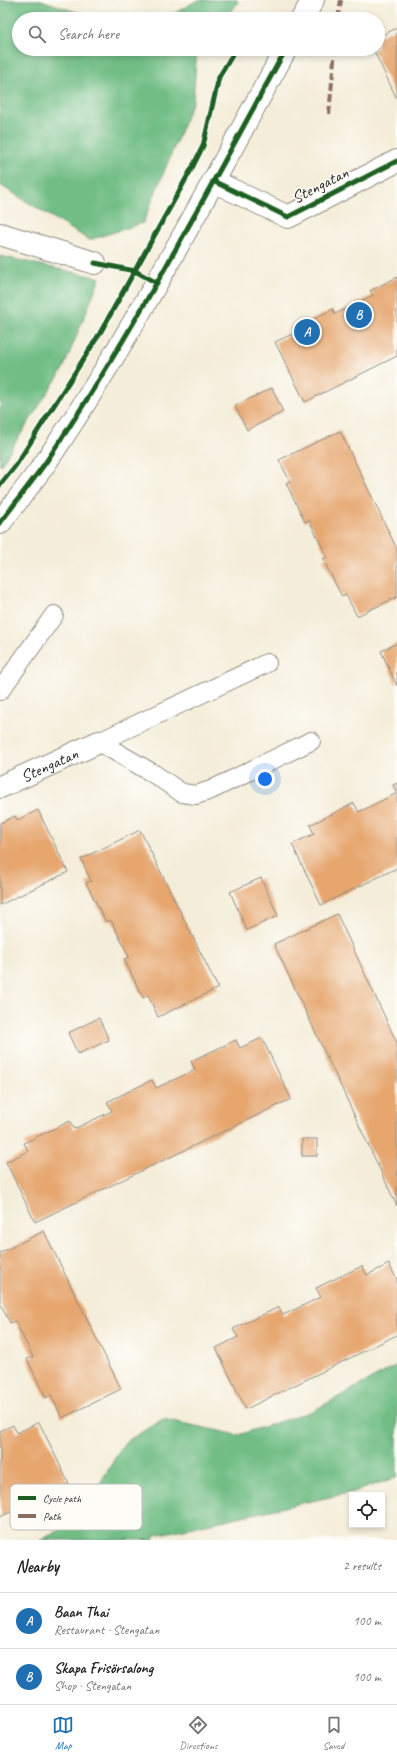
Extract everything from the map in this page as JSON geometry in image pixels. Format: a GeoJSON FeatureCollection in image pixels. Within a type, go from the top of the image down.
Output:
{"type":"FeatureCollection","features":[{"type":"Feature","properties":{"kind":"street"},"geometry":{"type":"LineString","coordinates":[[306,12],[313,0]]}},
{"type":"Feature","properties":{"kind":"street"},"geometry":{"type":"LineString","coordinates":[[0,523],[44,464],[86,402],[157,283],[282,56]]}},
{"type":"Feature","properties":{"kind":"street","name":"Stengatan"},"geometry":{"type":"LineString","coordinates":[[213,181],[288,218],[397,161]]}},
{"type":"Feature","properties":{"kind":"street"},"geometry":{"type":"LineString","coordinates":[[0,234],[95,263]]}},
{"type":"Feature","properties":{"kind":"street","name":"Stengatan"},"geometry":{"type":"LineString","coordinates":[[0,787],[99,742]]}},
{"type":"Feature","properties":{"kind":"lane"},"geometry":{"type":"LineString","coordinates":[[0,691],[54,615]]}},
{"type":"Feature","properties":{"kind":"lane"},"geometry":{"type":"LineString","coordinates":[[99,742],[267,664]]}},
{"type":"Feature","properties":{"kind":"lane"},"geometry":{"type":"LineString","coordinates":[[99,742],[154,774],[182,793],[196,795],[211,790],[311,741]]}},
{"type":"Feature","properties":{"kind":"green space"},"geometry":{"type":"Polygon","coordinates":[[[0,0],[41,0],[76,12],[12,12],[12,56],[196,56],[193,101],[143,223],[89,240],[0,185],[0,0]]]}},
{"type":"Feature","properties":{"kind":"green space"},"geometry":{"type":"Polygon","coordinates":[[[198,0],[237,0],[238,3],[230,12],[176,12],[198,0]]]}},
{"type":"Feature","properties":{"kind":"green space"},"geometry":{"type":"Polygon","coordinates":[[[0,256],[100,278],[63,369],[0,466],[0,256]]]}},
{"type":"Feature","properties":{"kind":"green space"},"geometry":{"type":"Polygon","coordinates":[[[397,1365],[397,1477],[353,1492],[156,1535],[153,1540],[40,1540],[61,1530],[142,1530],[142,1484],[100,1484],[124,1443],[163,1419],[238,1435],[313,1411],[397,1365]]]}},
{"type":"Feature","properties":{"kind":"building"},"geometry":{"type":"Polygon","coordinates":[[[397,28],[397,99],[376,56],[385,56],[385,34],[397,28]]]}},
{"type":"Feature","properties":{"kind":"building"},"geometry":{"type":"Polygon","coordinates":[[[397,277],[397,356],[305,402],[275,342],[297,332],[295,328],[333,309],[335,314],[373,295],[370,291],[397,277]]]}},
{"type":"Feature","properties":{"kind":"building"},"geometry":{"type":"Polygon","coordinates":[[[272,388],[283,412],[247,430],[235,406],[272,388]]]}},
{"type":"Feature","properties":{"kind":"building"},"geometry":{"type":"Polygon","coordinates":[[[340,431],[397,549],[397,597],[357,616],[346,595],[342,597],[323,559],[327,557],[309,520],[305,522],[286,483],[290,481],[279,460],[340,431]]]}},
{"type":"Feature","properties":{"kind":"building"},"geometry":{"type":"Polygon","coordinates":[[[397,643],[397,686],[381,651],[397,643]]]}},
{"type":"Feature","properties":{"kind":"building"},"geometry":{"type":"Polygon","coordinates":[[[397,783],[397,793],[393,785],[397,783]]]}},
{"type":"Feature","properties":{"kind":"building"},"geometry":{"type":"Polygon","coordinates":[[[397,793],[397,868],[321,905],[292,844],[314,834],[310,825],[354,803],[359,812],[397,793]]]}},
{"type":"Feature","properties":{"kind":"building"},"geometry":{"type":"Polygon","coordinates":[[[38,810],[68,872],[0,905],[0,823],[15,816],[17,820],[38,810]]]}},
{"type":"Feature","properties":{"kind":"building"},"geometry":{"type":"Polygon","coordinates":[[[140,830],[218,988],[158,1017],[148,995],[143,998],[124,959],[129,957],[111,920],[106,922],[86,883],[91,881],[81,859],[140,830]]]}},
{"type":"Feature","properties":{"kind":"building"},"geometry":{"type":"Polygon","coordinates":[[[261,878],[278,916],[247,930],[230,892],[261,878]]]}},
{"type":"Feature","properties":{"kind":"building"},"geometry":{"type":"Polygon","coordinates":[[[337,914],[397,1043],[397,1206],[274,944],[337,914]]]}},
{"type":"Feature","properties":{"kind":"building"},"geometry":{"type":"Polygon","coordinates":[[[99,1018],[109,1040],[78,1054],[68,1033],[99,1018]]]}},
{"type":"Feature","properties":{"kind":"building"},"geometry":{"type":"Polygon","coordinates":[[[262,1038],[291,1099],[35,1222],[6,1162],[28,1151],[24,1143],[70,1121],[74,1129],[112,1111],[107,1102],[152,1080],[156,1088],[195,1070],[191,1061],[236,1040],[240,1048],[262,1038]]]}},
{"type":"Feature","properties":{"kind":"building"},"geometry":{"type":"Polygon","coordinates":[[[302,1139],[317,1139],[317,1156],[302,1156],[302,1139]]]}},
{"type":"Feature","properties":{"kind":"building"},"geometry":{"type":"Polygon","coordinates":[[[44,1231],[121,1389],[62,1418],[51,1395],[46,1398],[27,1359],[33,1357],[15,1321],[10,1323],[0,1303],[0,1253],[44,1231]]]}},
{"type":"Feature","properties":{"kind":"building"},"geometry":{"type":"Polygon","coordinates":[[[389,1264],[397,1280],[397,1335],[246,1409],[216,1348],[238,1337],[233,1329],[279,1307],[283,1315],[321,1297],[316,1288],[362,1266],[367,1275],[389,1264]]]}},
{"type":"Feature","properties":{"kind":"building"},"geometry":{"type":"Polygon","coordinates":[[[39,1422],[69,1484],[10,1484],[10,1512],[0,1517],[0,1431],[13,1425],[17,1433],[39,1422]]]}},
{"type":"Feature","properties":{"kind":"marked path"},"geometry":{"type":"LineString","coordinates":[[339,12],[341,0]]}},
{"type":"Feature","properties":{"kind":"marked path"},"geometry":{"type":"LineString","coordinates":[[329,114],[334,56]]}},
{"type":"Feature","properties":{"kind":"cycle path"},"geometry":{"type":"LineString","coordinates":[[0,485],[16,465],[100,333],[192,168],[203,146],[219,77],[232,56]]}},
{"type":"Feature","properties":{"kind":"cycle path"},"geometry":{"type":"LineString","coordinates":[[0,523],[46,462],[110,362],[200,206],[282,56]]}},
{"type":"Feature","properties":{"kind":"cycle path"},"geometry":{"type":"LineString","coordinates":[[213,181],[288,217],[397,161]]}},
{"type":"Feature","properties":{"kind":"cycle path"},"geometry":{"type":"LineString","coordinates":[[95,263],[135,271],[157,283]]}},
{"type":"Feature","properties":{"kind":"place","name":"Skapa Frisörsalong"},"geometry":{"type":"Point","coordinates":[359,315]}},
{"type":"Feature","properties":{"kind":"place","name":"Baan Thai"},"geometry":{"type":"Point","coordinates":[307,332]}}]}
